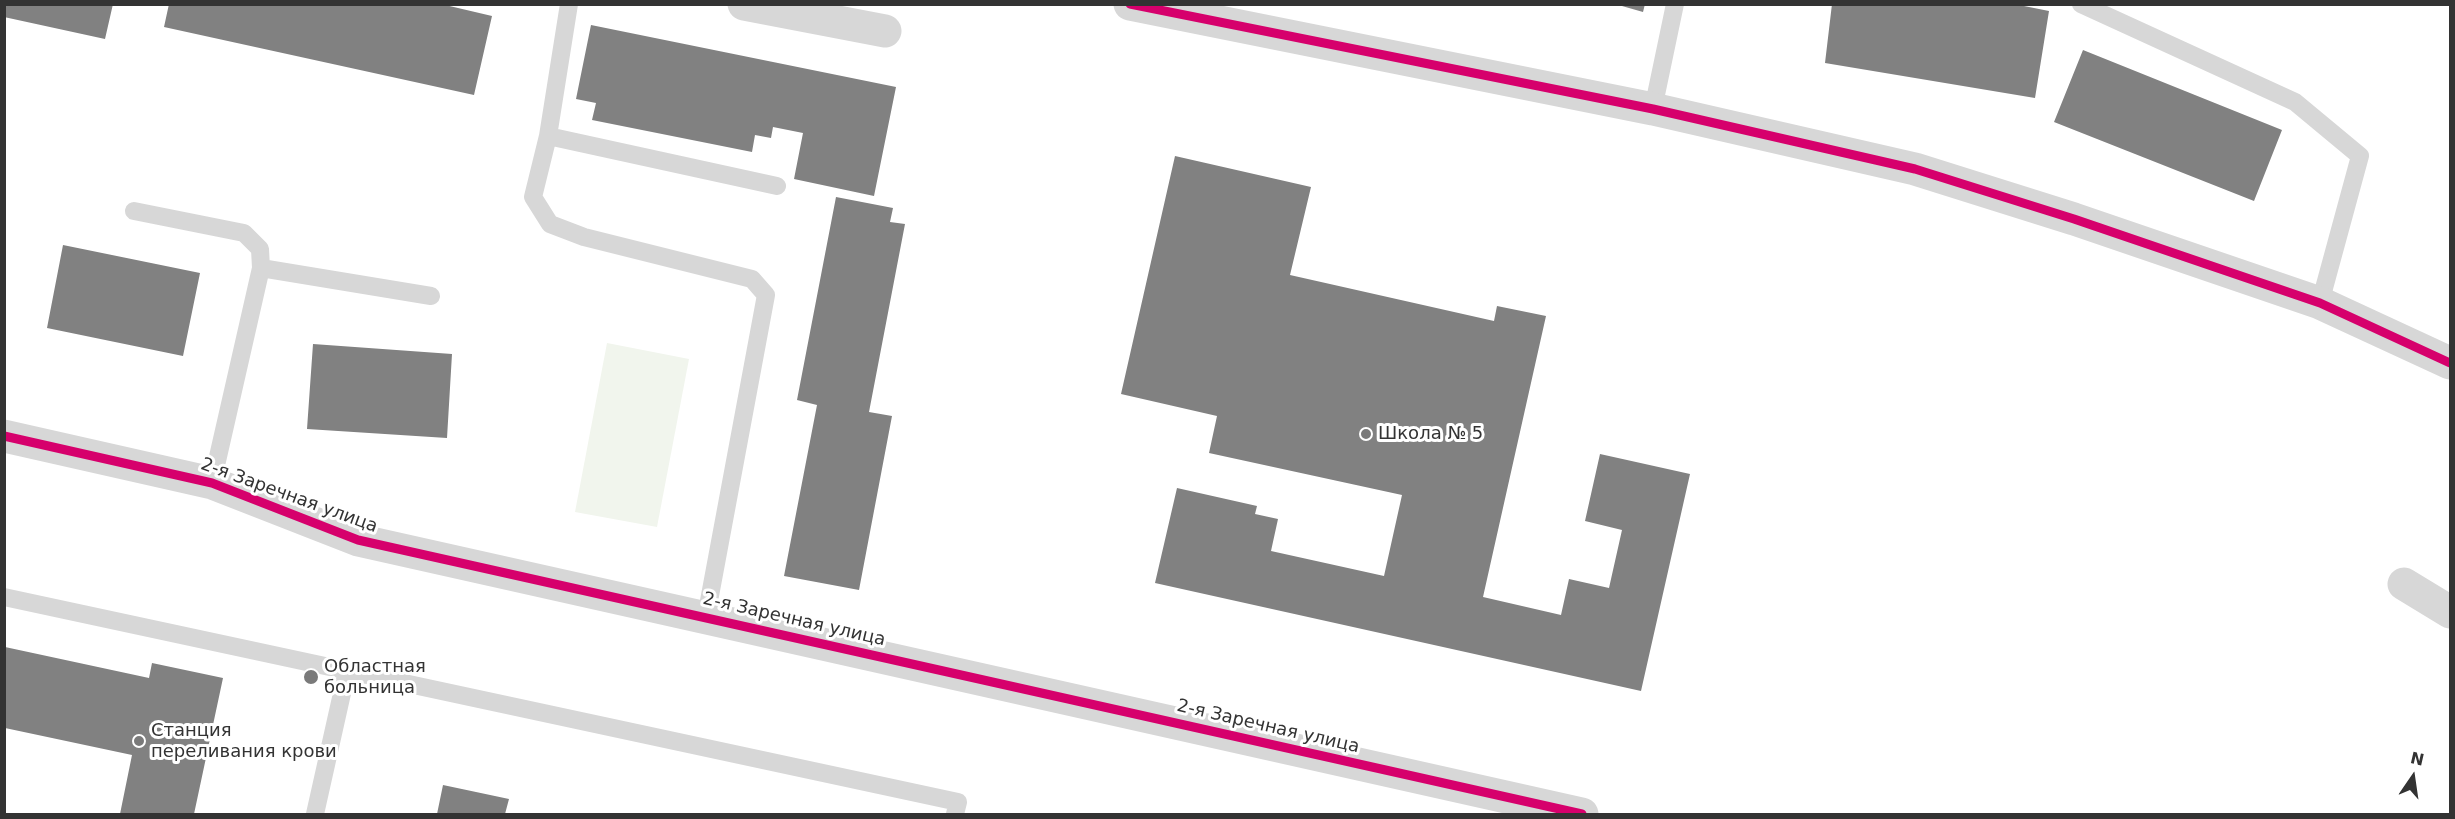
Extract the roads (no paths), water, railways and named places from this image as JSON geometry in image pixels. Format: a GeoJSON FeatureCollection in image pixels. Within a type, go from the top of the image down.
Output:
{"type":"FeatureCollection","features":[{"type":"Feature","properties":{"kind":"street"},"geometry":{"type":"LineString","coordinates":[[744,4],[885,32]]}},
{"type":"Feature","properties":{"kind":"street"},"geometry":{"type":"LineString","coordinates":[[1130,4],[1653,109],[1915,169],[2074,219],[2320,303],[2451,363]]}},
{"type":"Feature","properties":{"kind":"street","name":"2-я Заречная улица"},"geometry":{"type":"LineString","coordinates":[[4,436],[212,483],[358,540],[1582,814]]}},
{"type":"Feature","properties":{"kind":"street"},"geometry":{"type":"LineString","coordinates":[[2404,584],[2451,612]]}},
{"type":"Feature","properties":{"kind":"lane"},"geometry":{"type":"LineString","coordinates":[[569,4],[548,136],[533,197],[550,224],[584,237],[752,279],[766,295],[706,617]]}},
{"type":"Feature","properties":{"kind":"lane"},"geometry":{"type":"LineString","coordinates":[[1653,109],[1675,4]]}},
{"type":"Feature","properties":{"kind":"lane"},"geometry":{"type":"LineString","coordinates":[[2081,4],[2295,102],[2360,156],[2320,303]]}},
{"type":"Feature","properties":{"kind":"lane"},"geometry":{"type":"LineString","coordinates":[[548,136],[777,186]]}},
{"type":"Feature","properties":{"kind":"lane"},"geometry":{"type":"LineString","coordinates":[[134,211],[244,233],[260,249],[261,268],[212,483]]}},
{"type":"Feature","properties":{"kind":"lane"},"geometry":{"type":"LineString","coordinates":[[261,268],[431,296]]}},
{"type":"Feature","properties":{"kind":"lane"},"geometry":{"type":"LineString","coordinates":[[4,597],[958,802],[955,814]]}},
{"type":"Feature","properties":{"kind":"lane"},"geometry":{"type":"LineString","coordinates":[[315,814],[347,671]]}},
{"type":"Feature","properties":{"kind":"place","name":"Школа № 5"},"geometry":{"type":"Point","coordinates":[1366,434]}},
{"type":"Feature","properties":{"kind":"place","name":"Областная больница"},"geometry":{"type":"Point","coordinates":[311,677]}},
{"type":"Feature","properties":{"kind":"place","name":"Станция переливания крови"},"geometry":{"type":"Point","coordinates":[139,741]}}]}
